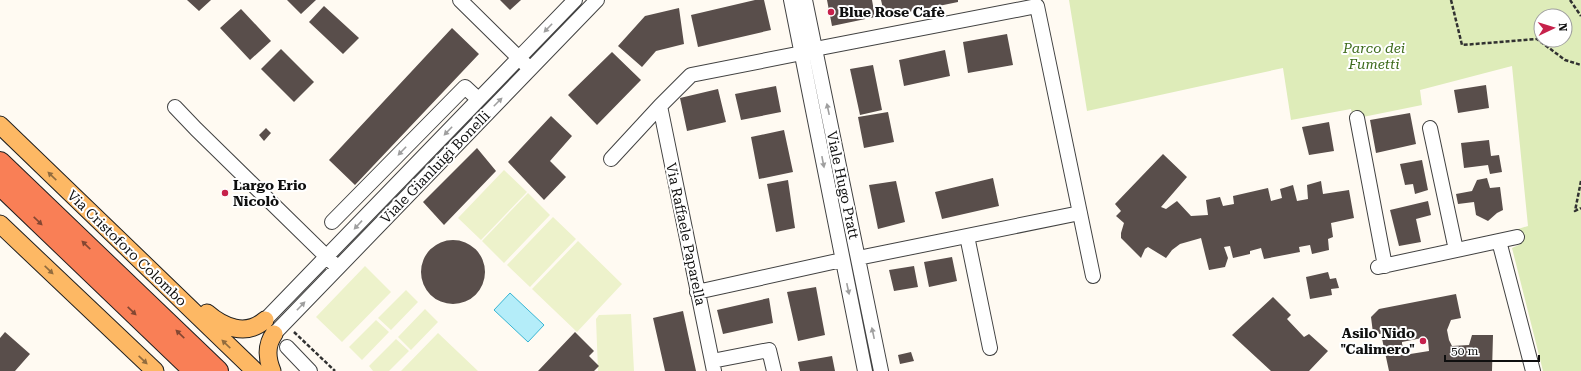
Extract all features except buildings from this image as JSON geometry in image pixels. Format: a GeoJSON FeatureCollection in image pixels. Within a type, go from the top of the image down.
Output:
{"type":"FeatureCollection","features":[{"type":"Feature","properties":{"kind":"highway","name":"Via Cristoforo Colombo"},"geometry":{"type":"LineString","coordinates":[[0,162],[218,371]]}},
{"type":"Feature","properties":{"kind":"highway"},"geometry":{"type":"LineString","coordinates":[[0,185],[194,371]]}},
{"type":"Feature","properties":{"kind":"main road","name":"Via Cristoforo Colombo"},"geometry":{"type":"LineString","coordinates":[[0,125],[255,371]]}},
{"type":"Feature","properties":{"kind":"main road"},"geometry":{"type":"LineString","coordinates":[[0,224],[154,371]]}},
{"type":"Feature","properties":{"kind":"main road"},"geometry":{"type":"LineString","coordinates":[[151,272],[171,283],[214,320],[226,326],[238,329],[251,328],[258,325],[270,327],[270,342],[268,350],[272,371]]}},
{"type":"Feature","properties":{"kind":"street"},"geometry":{"type":"LineString","coordinates":[[460,0],[530,70]]}},
{"type":"Feature","properties":{"kind":"street","name":"Viale Gianluigi Bonelli"},"geometry":{"type":"LineString","coordinates":[[270,327],[327,258],[478,99],[520,59],[575,0]]}},
{"type":"Feature","properties":{"kind":"street","name":"Viale Gianluigi Bonelli"},"geometry":{"type":"LineString","coordinates":[[270,327],[337,268],[597,0]]}},
{"type":"Feature","properties":{"kind":"street","name":"Viale Hugo Pratt"},"geometry":{"type":"LineString","coordinates":[[791,0],[809,51],[858,258],[881,371]]}},
{"type":"Feature","properties":{"kind":"street","name":"Viale Hugo Pratt"},"geometry":{"type":"LineString","coordinates":[[806,0],[809,51],[842,260],[865,371]]}},
{"type":"Feature","properties":{"kind":"street"},"geometry":{"type":"LineString","coordinates":[[611,159],[691,75],[1037,6],[1093,276]]}},
{"type":"Feature","properties":{"kind":"street"},"geometry":{"type":"LineString","coordinates":[[332,222],[465,87],[478,99]]}},
{"type":"Feature","properties":{"kind":"street","name":"Via Raffaele Paparella"},"geometry":{"type":"LineString","coordinates":[[660,106],[713,366],[769,350],[774,371]]}},
{"type":"Feature","properties":{"kind":"street"},"geometry":{"type":"LineString","coordinates":[[175,107],[337,268]]}},
{"type":"Feature","properties":{"kind":"street"},"geometry":{"type":"LineString","coordinates":[[1357,118],[1381,266],[1517,237]]}},
{"type":"Feature","properties":{"kind":"street"},"geometry":{"type":"LineString","coordinates":[[1430,128],[1456,250]]}},
{"type":"Feature","properties":{"kind":"street"},"geometry":{"type":"LineString","coordinates":[[858,258],[1080,213]]}},
{"type":"Feature","properties":{"kind":"street"},"geometry":{"type":"LineString","coordinates":[[968,236],[990,348]]}},
{"type":"Feature","properties":{"kind":"street"},"geometry":{"type":"LineString","coordinates":[[1499,241],[1533,371]]}},
{"type":"Feature","properties":{"kind":"street"},"geometry":{"type":"LineString","coordinates":[[697,292],[842,260]]}},
{"type":"Feature","properties":{"kind":"street"},"geometry":{"type":"LineString","coordinates":[[287,347],[310,371]]}},
{"type":"Feature","properties":{"kind":"path"},"geometry":{"type":"LineString","coordinates":[[1451,0],[1462,45],[1537,40],[1565,60],[1581,65]]}},
{"type":"Feature","properties":{"kind":"path"},"geometry":{"type":"LineString","coordinates":[[1570,0],[1581,16]]}},
{"type":"Feature","properties":{"kind":"path"},"geometry":{"type":"LineString","coordinates":[[1581,181],[1575,211],[1581,208]]}},
{"type":"Feature","properties":{"kind":"green space","name":"Parco dei Fumetti"},"geometry":{"type":"Polygon","coordinates":[[[1069,0],[1581,0],[1581,371],[1543,371],[1512,248],[1521,244],[1518,229],[1528,226],[1512,66],[1420,90],[1422,105],[1353,119],[1351,109],[1291,120],[1283,68],[1087,111],[1069,0]]]}},
{"type":"Feature","properties":{"kind":"green space"},"geometry":{"type":"Polygon","coordinates":[[[504,170],[527,192],[481,240],[458,218],[504,170]]]}},
{"type":"Feature","properties":{"kind":"green space"},"geometry":{"type":"Polygon","coordinates":[[[528,193],[550,215],[504,263],[482,241],[528,193]]]}},
{"type":"Feature","properties":{"kind":"green space"},"geometry":{"type":"Polygon","coordinates":[[[553,217],[576,239],[530,287],[507,265],[553,217]]]}},
{"type":"Feature","properties":{"kind":"green space"},"geometry":{"type":"Polygon","coordinates":[[[578,241],[622,284],[577,332],[532,289],[578,241]]]}},
{"type":"Feature","properties":{"kind":"green space"},"geometry":{"type":"Polygon","coordinates":[[[365,266],[391,292],[342,342],[316,317],[365,266]]]}},
{"type":"Feature","properties":{"kind":"green space"},"geometry":{"type":"Polygon","coordinates":[[[406,290],[418,302],[391,330],[378,318],[406,290]]]}},
{"type":"Feature","properties":{"kind":"green space"},"geometry":{"type":"Polygon","coordinates":[[[425,309],[438,322],[411,350],[398,337],[425,309]]]}},
{"type":"Feature","properties":{"kind":"green space"},"geometry":{"type":"Polygon","coordinates":[[[631,314],[634,371],[598,371],[596,319],[599,315],[631,314]]]}},
{"type":"Feature","properties":{"kind":"green space"},"geometry":{"type":"Polygon","coordinates":[[[376,320],[389,332],[362,360],[349,347],[376,320]]]}},
{"type":"Feature","properties":{"kind":"green space"},"geometry":{"type":"Polygon","coordinates":[[[438,333],[478,371],[401,371],[438,333]]]}},
{"type":"Feature","properties":{"kind":"green space"},"geometry":{"type":"Polygon","coordinates":[[[396,339],[409,351],[389,371],[373,371],[369,366],[396,339]]]}},
{"type":"Feature","properties":{"kind":"water"},"geometry":{"type":"Polygon","coordinates":[[[510,293],[544,325],[528,342],[494,310],[510,293]]]}},
{"type":"Feature","properties":{"kind":"place","name":"Blue Rose Cafè"},"geometry":{"type":"Point","coordinates":[831,12]}},
{"type":"Feature","properties":{"kind":"place","name":"Largo Erio Nicolò"},"geometry":{"type":"Point","coordinates":[225,193]}},
{"type":"Feature","properties":{"kind":"place","name":"Asilo Nido \"Calimero\""},"geometry":{"type":"Point","coordinates":[1423,341]}}]}
